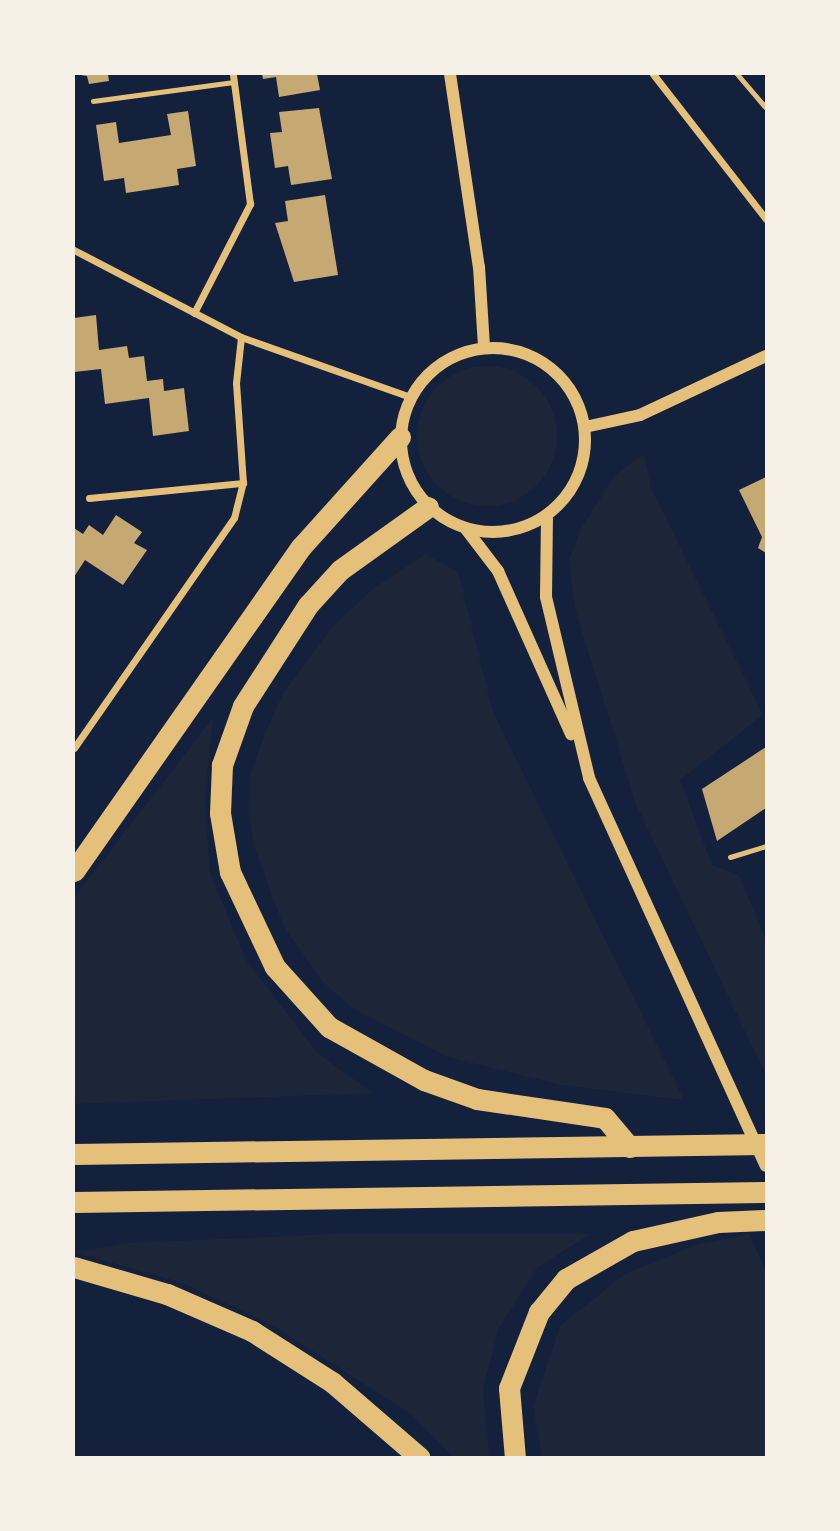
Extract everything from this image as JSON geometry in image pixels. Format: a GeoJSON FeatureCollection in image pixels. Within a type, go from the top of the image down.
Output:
{"type":"FeatureCollection","features":[{"type":"Feature","properties":{"kind":"highway"},"geometry":{"type":"LineString","coordinates":[[74,871],[301,547],[400,437]]}},
{"type":"Feature","properties":{"kind":"highway"},"geometry":{"type":"LineString","coordinates":[[428,507],[340,570],[308,606],[243,706],[222,765],[220,813],[230,872],[275,967],[328,1027],[424,1080],[477,1099],[605,1118],[629,1147]]}},
{"type":"Feature","properties":{"kind":"highway"},"geometry":{"type":"LineString","coordinates":[[74,1154],[766,1144]]}},
{"type":"Feature","properties":{"kind":"highway"},"geometry":{"type":"LineString","coordinates":[[74,1202],[766,1192]]}},
{"type":"Feature","properties":{"kind":"highway"},"geometry":{"type":"LineString","coordinates":[[515,1458],[509,1388],[538,1312],[566,1279],[633,1241],[718,1222],[766,1220]]}},
{"type":"Feature","properties":{"kind":"highway"},"geometry":{"type":"LineString","coordinates":[[74,1267],[167,1294],[252,1331],[332,1382],[420,1458]]}},
{"type":"Feature","properties":{"kind":"street"},"geometry":{"type":"LineString","coordinates":[[450,74],[479,267],[484,348]]}},
{"type":"Feature","properties":{"kind":"street"},"geometry":{"type":"LineString","coordinates":[[653,74],[766,219]]}},
{"type":"Feature","properties":{"kind":"street"},"geometry":{"type":"LineString","coordinates":[[194,313],[250,204],[234,78]]}},
{"type":"Feature","properties":{"kind":"street"},"geometry":{"type":"LineString","coordinates":[[74,250],[241,338],[410,397]]}},
{"type":"Feature","properties":{"kind":"street"},"geometry":{"type":"LineString","coordinates":[[74,748],[234,518],[243,484],[236,383],[241,338]]}},
{"type":"Feature","properties":{"kind":"street"},"geometry":{"type":"LineString","coordinates":[[484,348],[512,349],[561,376],[585,427],[578,476],[547,515],[494,533],[466,529],[428,507],[412,486],[400,437],[410,397],[429,373],[454,355],[484,348]]}},
{"type":"Feature","properties":{"kind":"street"},"geometry":{"type":"LineString","coordinates":[[585,427],[640,415],[766,356]]}},
{"type":"Feature","properties":{"kind":"street"},"geometry":{"type":"LineString","coordinates":[[89,498],[243,484]]}},
{"type":"Feature","properties":{"kind":"street"},"geometry":{"type":"LineString","coordinates":[[547,515],[546,597],[578,746]]}},
{"type":"Feature","properties":{"kind":"street"},"geometry":{"type":"LineString","coordinates":[[466,529],[513,602],[578,746],[621,858],[766,1166]]}},
{"type":"Feature","properties":{"kind":"lane"},"geometry":{"type":"LineString","coordinates":[[737,74],[766,108]]}},
{"type":"Feature","properties":{"kind":"lane"},"geometry":{"type":"LineString","coordinates":[[93,101],[234,78]]}},
{"type":"Feature","properties":{"kind":"lane"},"geometry":{"type":"LineString","coordinates":[[730,857],[766,846]]}},
{"type":"Feature","properties":{"kind":"shaded area"},"geometry":{"type":"Polygon","coordinates":[[[487,366],[514,371],[537,386],[552,409],[557,436],[552,463],[537,486],[514,501],[487,506],[460,501],[437,486],[422,463],[417,436],[422,409],[437,386],[460,371],[487,366]]]}},
{"type":"Feature","properties":{"kind":"shaded area"},"geometry":{"type":"Polygon","coordinates":[[[644,454],[651,488],[763,715],[680,780],[712,865],[739,875],[766,940],[766,1075],[636,804],[575,609],[569,560],[582,527],[615,475],[644,454]]]}},
{"type":"Feature","properties":{"kind":"shaded area"},"geometry":{"type":"Polygon","coordinates":[[[425,554],[458,572],[493,712],[684,1100],[562,1085],[448,1057],[354,1009],[323,982],[284,927],[254,846],[249,814],[250,775],[267,729],[283,694],[332,627],[374,588],[425,554]]]}},
{"type":"Feature","properties":{"kind":"shaded area"},"geometry":{"type":"Polygon","coordinates":[[[213,718],[205,797],[210,873],[246,960],[317,1053],[373,1093],[74,1104],[74,898],[213,718]]]}},
{"type":"Feature","properties":{"kind":"shaded area"},"geometry":{"type":"Polygon","coordinates":[[[335,1234],[590,1234],[537,1268],[499,1328],[483,1389],[489,1457],[453,1457],[411,1414],[274,1326],[183,1283],[74,1252],[129,1243],[335,1234]]]}},
{"type":"Feature","properties":{"kind":"shaded area"},"geometry":{"type":"Polygon","coordinates":[[[749,1234],[766,1270],[766,1457],[542,1457],[533,1406],[560,1326],[625,1274],[695,1245],[749,1234]]]}},
{"type":"Feature","properties":{"kind":"building"},"geometry":{"type":"Polygon","coordinates":[[[74,74],[108,74],[109,81],[89,84],[87,76],[74,74]]]}},
{"type":"Feature","properties":{"kind":"building"},"geometry":{"type":"Polygon","coordinates":[[[262,74],[317,74],[320,90],[279,97],[276,77],[263,79],[262,74]]]}},
{"type":"Feature","properties":{"kind":"building"},"geometry":{"type":"Polygon","coordinates":[[[319,108],[332,179],[291,185],[288,166],[275,168],[270,133],[282,132],[279,112],[319,108]]]}},
{"type":"Feature","properties":{"kind":"building"},"geometry":{"type":"Polygon","coordinates":[[[188,111],[196,166],[177,169],[179,185],[126,193],[124,178],[104,181],[96,125],[116,122],[119,143],[171,135],[167,114],[188,111]]]}},
{"type":"Feature","properties":{"kind":"building"},"geometry":{"type":"Polygon","coordinates":[[[325,195],[338,275],[294,282],[275,223],[288,221],[285,201],[325,195]]]}},
{"type":"Feature","properties":{"kind":"building"},"geometry":{"type":"Polygon","coordinates":[[[96,315],[99,350],[127,346],[129,358],[144,356],[147,381],[163,379],[164,391],[184,388],[189,431],[153,436],[149,398],[105,404],[101,369],[74,372],[74,318],[96,315]]]}},
{"type":"Feature","properties":{"kind":"building"},"geometry":{"type":"Polygon","coordinates":[[[766,477],[766,553],[758,548],[762,537],[739,490],[766,477]]]}},
{"type":"Feature","properties":{"kind":"building"},"geometry":{"type":"Polygon","coordinates":[[[116,515],[142,532],[134,543],[147,550],[123,585],[85,560],[74,577],[74,528],[83,534],[89,525],[103,535],[116,515]]]}},
{"type":"Feature","properties":{"kind":"building"},"geometry":{"type":"Polygon","coordinates":[[[766,747],[766,808],[717,841],[702,789],[766,747]]]}}]}
